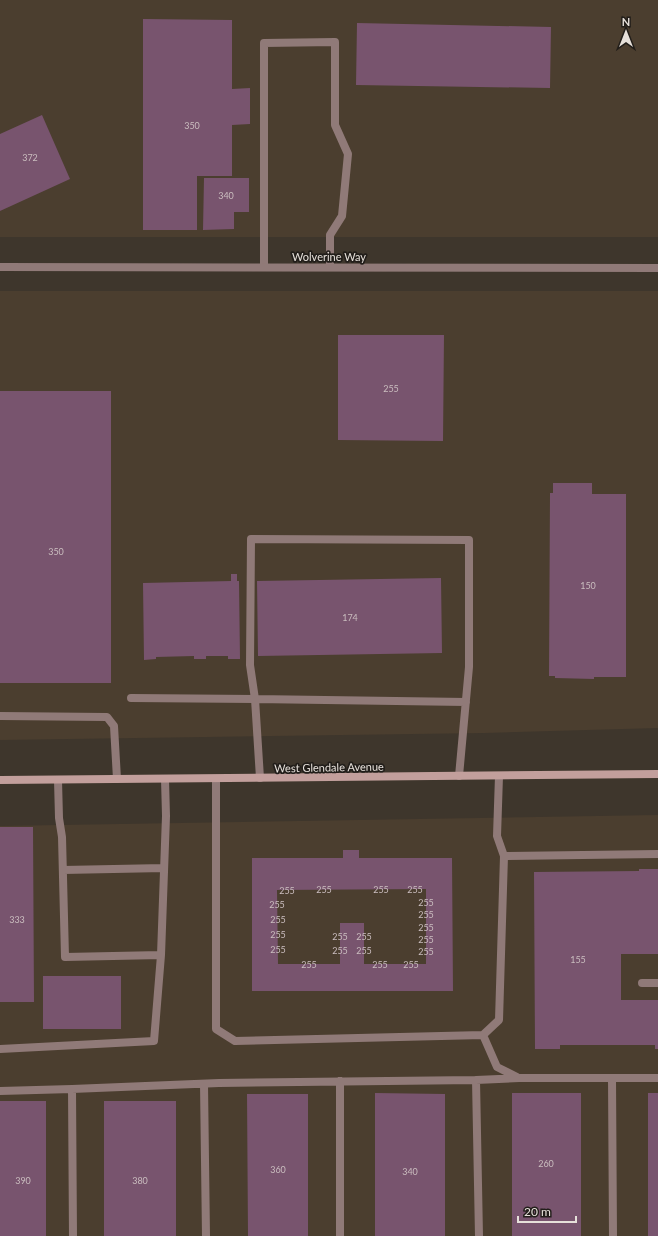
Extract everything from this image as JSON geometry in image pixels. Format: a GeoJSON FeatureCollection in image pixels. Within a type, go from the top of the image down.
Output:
{"type":"FeatureCollection","features":[{"type":"Feature","properties":{"kind":"main road","name":"West Glendale Avenue"},"geometry":{"type":"LineString","coordinates":[[0,780],[658,774]]}},
{"type":"Feature","properties":{"kind":"street"},"geometry":{"type":"LineString","coordinates":[[264,267],[264,43],[335,42],[335,124],[348,154],[342,216],[330,235],[330,267]]}},
{"type":"Feature","properties":{"kind":"street","name":"Wolverine Way"},"geometry":{"type":"LineString","coordinates":[[0,267],[658,268]]}},
{"type":"Feature","properties":{"kind":"street"},"geometry":{"type":"LineString","coordinates":[[260,778],[255,699],[250,665],[251,539],[469,540],[469,667],[459,776]]}},
{"type":"Feature","properties":{"kind":"street"},"geometry":{"type":"LineString","coordinates":[[131,698],[466,702]]}},
{"type":"Feature","properties":{"kind":"street"},"geometry":{"type":"LineString","coordinates":[[0,716],[108,717],[114,726],[117,779]]}},
{"type":"Feature","properties":{"kind":"street"},"geometry":{"type":"LineString","coordinates":[[216,779],[216,1029],[235,1041],[483,1035],[499,1020],[504,856],[497,836],[499,776]]}},
{"type":"Feature","properties":{"kind":"street"},"geometry":{"type":"LineString","coordinates":[[0,1049],[154,1041],[161,955],[166,816],[165,779]]}},
{"type":"Feature","properties":{"kind":"street"},"geometry":{"type":"LineString","coordinates":[[58,780],[59,818],[62,837],[65,958],[161,955]]}},
{"type":"Feature","properties":{"kind":"street"},"geometry":{"type":"LineString","coordinates":[[504,856],[658,854]]}},
{"type":"Feature","properties":{"kind":"street"},"geometry":{"type":"LineString","coordinates":[[62,870],[164,868]]}},
{"type":"Feature","properties":{"kind":"street"},"geometry":{"type":"LineString","coordinates":[[642,983],[658,983]]}},
{"type":"Feature","properties":{"kind":"street"},"geometry":{"type":"LineString","coordinates":[[483,1035],[497,1067],[519,1078]]}},
{"type":"Feature","properties":{"kind":"street"},"geometry":{"type":"LineString","coordinates":[[0,1091],[340,1081],[476,1080],[519,1078],[658,1078]]}},
{"type":"Feature","properties":{"kind":"street"},"geometry":{"type":"LineString","coordinates":[[612,1078],[613,1236]]}},
{"type":"Feature","properties":{"kind":"street"},"geometry":{"type":"LineString","coordinates":[[476,1080],[479,1236]]}},
{"type":"Feature","properties":{"kind":"street"},"geometry":{"type":"LineString","coordinates":[[340,1081],[340,1236]]}},
{"type":"Feature","properties":{"kind":"street"},"geometry":{"type":"LineString","coordinates":[[204,1084],[206,1236]]}},
{"type":"Feature","properties":{"kind":"street"},"geometry":{"type":"LineString","coordinates":[[72,1090],[73,1236]]}},
{"type":"Feature","properties":{"kind":"shaded area"},"geometry":{"type":"Polygon","coordinates":[[[0,0],[658,0],[658,237],[0,237],[0,0]]]}},
{"type":"Feature","properties":{"kind":"shaded area"},"geometry":{"type":"Polygon","coordinates":[[[0,291],[658,291],[658,728],[484,733],[0,740],[0,291]]]}},
{"type":"Feature","properties":{"kind":"shaded area"},"geometry":{"type":"Polygon","coordinates":[[[658,815],[658,1236],[0,1236],[0,826],[658,815]]]}},
{"type":"Feature","properties":{"kind":"building"},"geometry":{"type":"Polygon","coordinates":[[[143,19],[232,20],[232,89],[250,88],[250,124],[232,125],[232,176],[197,176],[197,230],[143,230],[143,19]]]}},
{"type":"Feature","properties":{"kind":"building"},"geometry":{"type":"Polygon","coordinates":[[[357,23],[551,27],[550,88],[356,85],[357,23]]]}},
{"type":"Feature","properties":{"kind":"building"},"geometry":{"type":"Polygon","coordinates":[[[42,115],[70,179],[0,211],[0,134],[42,115]]]}},
{"type":"Feature","properties":{"kind":"building"},"geometry":{"type":"Polygon","coordinates":[[[204,178],[249,178],[249,212],[234,212],[234,229],[203,230],[204,178]]]}},
{"type":"Feature","properties":{"kind":"building"},"geometry":{"type":"Polygon","coordinates":[[[338,335],[444,335],[443,441],[338,440],[338,335]]]}},
{"type":"Feature","properties":{"kind":"building"},"geometry":{"type":"Polygon","coordinates":[[[0,391],[111,391],[111,683],[0,683],[0,391]]]}},
{"type":"Feature","properties":{"kind":"building"},"geometry":{"type":"Polygon","coordinates":[[[553,483],[592,483],[592,494],[626,494],[626,677],[594,677],[594,679],[555,678],[555,676],[549,676],[550,493],[553,493],[553,483]]]}},
{"type":"Feature","properties":{"kind":"building"},"geometry":{"type":"Polygon","coordinates":[[[231,574],[237,574],[237,581],[239,581],[240,659],[228,659],[228,656],[206,656],[206,659],[194,659],[194,656],[156,657],[156,659],[144,660],[143,583],[231,581],[231,574]]]}},
{"type":"Feature","properties":{"kind":"building"},"geometry":{"type":"Polygon","coordinates":[[[441,578],[442,653],[258,656],[257,581],[441,578]]]}},
{"type":"Feature","properties":{"kind":"building"},"geometry":{"type":"Polygon","coordinates":[[[0,827],[33,827],[34,1002],[0,1002],[0,827]]]}},
{"type":"Feature","properties":{"kind":"building"},"geometry":{"type":"Polygon","coordinates":[[[343,850],[359,850],[359,858],[452,858],[453,991],[252,991],[252,858],[343,858],[343,850]],[[426,889],[277,890],[278,964],[340,964],[340,923],[364,923],[364,964],[426,964],[426,889]]]}},
{"type":"Feature","properties":{"kind":"building"},"geometry":{"type":"Polygon","coordinates":[[[639,869],[658,869],[658,954],[621,954],[621,1000],[658,1000],[658,1049],[655,1049],[655,1045],[560,1045],[560,1049],[535,1049],[534,872],[639,871],[639,869]]]}},
{"type":"Feature","properties":{"kind":"building"},"geometry":{"type":"Polygon","coordinates":[[[43,976],[121,976],[121,1029],[43,1029],[43,976]]]}},
{"type":"Feature","properties":{"kind":"building"},"geometry":{"type":"Polygon","coordinates":[[[375,1093],[445,1094],[445,1236],[375,1236],[375,1093]]]}},
{"type":"Feature","properties":{"kind":"building"},"geometry":{"type":"Polygon","coordinates":[[[512,1093],[581,1093],[581,1236],[512,1236],[512,1093]]]}},
{"type":"Feature","properties":{"kind":"building"},"geometry":{"type":"Polygon","coordinates":[[[648,1093],[658,1093],[658,1236],[648,1236],[648,1093]]]}},
{"type":"Feature","properties":{"kind":"building"},"geometry":{"type":"Polygon","coordinates":[[[247,1094],[308,1094],[308,1236],[248,1236],[247,1094]]]}},
{"type":"Feature","properties":{"kind":"building"},"geometry":{"type":"Polygon","coordinates":[[[0,1101],[46,1101],[46,1236],[0,1236],[0,1101]]]}},
{"type":"Feature","properties":{"kind":"building"},"geometry":{"type":"Polygon","coordinates":[[[104,1101],[176,1101],[176,1236],[104,1236],[104,1101]]]}}]}
